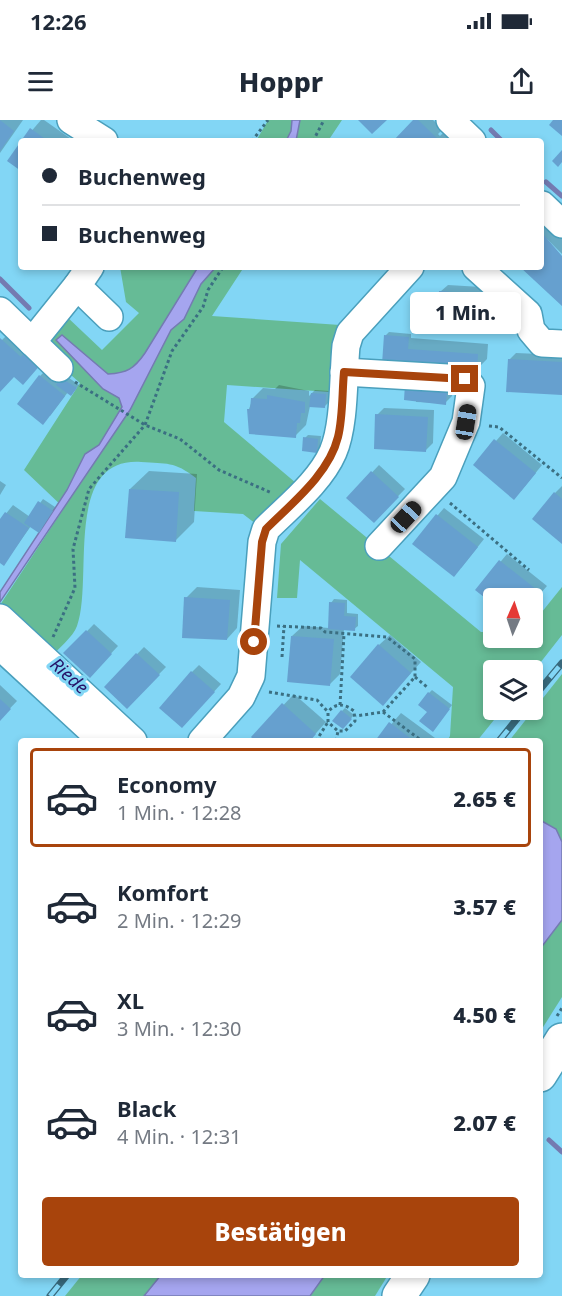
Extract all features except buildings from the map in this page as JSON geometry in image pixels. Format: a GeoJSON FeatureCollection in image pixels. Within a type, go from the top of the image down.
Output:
{"type":"FeatureCollection","features":[{"type":"Feature","properties":{"kind":"main road"},"geometry":{"type":"LineString","coordinates":[[543,1070],[562,1040]]}},
{"type":"Feature","properties":{"kind":"main road"},"geometry":{"type":"LineString","coordinates":[[399,1296],[411,1278]]}},
{"type":"Feature","properties":{"kind":"street"},"geometry":{"type":"LineString","coordinates":[[71,120],[99,138]]}},
{"type":"Feature","properties":{"kind":"street"},"geometry":{"type":"LineString","coordinates":[[450,120],[469,138]]}},
{"type":"Feature","properties":{"kind":"street"},"geometry":{"type":"LineString","coordinates":[[544,207],[562,224]]}},
{"type":"Feature","properties":{"kind":"street"},"geometry":{"type":"LineString","coordinates":[[205,738],[247,688],[251,676],[262,542],[266,529],[324,468],[333,452],[338,436],[350,333],[407,270]]}},
{"type":"Feature","properties":{"kind":"street"},"geometry":{"type":"LineString","coordinates":[[479,270],[528,314],[531,330],[542,343],[562,344]]}},
{"type":"Feature","properties":{"kind":"street"},"geometry":{"type":"LineString","coordinates":[[32,342],[84,277],[109,317]]}},
{"type":"Feature","properties":{"kind":"street"},"geometry":{"type":"LineString","coordinates":[[0,311],[59,368]]}},
{"type":"Feature","properties":{"kind":"street"},"geometry":{"type":"LineString","coordinates":[[344,372],[465,379],[471,386],[466,422],[443,477],[379,546]]}},
{"type":"Feature","properties":{"kind":"street"},"geometry":{"type":"LineString","coordinates":[[0,618],[130,738]]}},
{"type":"Feature","properties":{"kind":"street"},"geometry":{"type":"LineString","coordinates":[[0,646],[100,738]]}},
{"type":"Feature","properties":{"kind":"path"},"geometry":{"type":"LineString","coordinates":[[254,138],[268,120]]}},
{"type":"Feature","properties":{"kind":"path"},"geometry":{"type":"LineString","coordinates":[[315,138],[324,120]]}},
{"type":"Feature","properties":{"kind":"path"},"geometry":{"type":"LineString","coordinates":[[41,656],[59,627],[75,588],[73,549],[89,489],[145,425],[172,351],[203,307],[208,290],[221,270]]}},
{"type":"Feature","properties":{"kind":"path"},"geometry":{"type":"LineString","coordinates":[[59,368],[85,391],[145,425],[180,439],[219,470],[293,502]]}},
{"type":"Feature","properties":{"kind":"path"},"geometry":{"type":"LineString","coordinates":[[466,422],[499,427],[562,478]]}},
{"type":"Feature","properties":{"kind":"path"},"geometry":{"type":"LineString","coordinates":[[433,488],[529,570]]}},
{"type":"Feature","properties":{"kind":"path"},"geometry":{"type":"LineString","coordinates":[[255,624],[321,628],[325,632],[387,637],[415,659],[415,677],[383,712],[356,716]]}},
{"type":"Feature","properties":{"kind":"path"},"geometry":{"type":"LineString","coordinates":[[282,657],[284,626]]}},
{"type":"Feature","properties":{"kind":"path"},"geometry":{"type":"LineString","coordinates":[[339,705],[344,634]]}},
{"type":"Feature","properties":{"kind":"path"},"geometry":{"type":"LineString","coordinates":[[415,677],[428,687]]}},
{"type":"Feature","properties":{"kind":"path"},"geometry":{"type":"LineString","coordinates":[[247,688],[317,700],[328,712],[328,722],[318,738]]}},
{"type":"Feature","properties":{"kind":"path"},"geometry":{"type":"LineString","coordinates":[[328,712],[339,705]]}},
{"type":"Feature","properties":{"kind":"path"},"geometry":{"type":"LineString","coordinates":[[339,705],[354,711],[356,716]]}},
{"type":"Feature","properties":{"kind":"path"},"geometry":{"type":"LineString","coordinates":[[383,712],[418,738]]}},
{"type":"Feature","properties":{"kind":"path"},"geometry":{"type":"LineString","coordinates":[[338,731],[350,728],[356,716]]}},
{"type":"Feature","properties":{"kind":"path"},"geometry":{"type":"LineString","coordinates":[[328,722],[338,731]]}},
{"type":"Feature","properties":{"kind":"path"},"geometry":{"type":"LineString","coordinates":[[337,738],[338,731]]}},
{"type":"Feature","properties":{"kind":"green space"},"geometry":{"type":"Polygon","coordinates":[[[265,120],[342,120],[330,138],[258,138],[267,122],[265,120]]]}},
{"type":"Feature","properties":{"kind":"green space"},"geometry":{"type":"Polygon","coordinates":[[[121,270],[242,270],[212,316],[340,325],[335,332],[330,392],[227,385],[224,422],[296,483],[256,524],[243,514],[194,511],[196,478],[176,466],[141,462],[116,466],[100,479],[91,499],[86,524],[81,605],[77,626],[69,639],[50,658],[0,605],[64,508],[24,470],[80,383],[53,359],[39,341],[65,315],[102,350],[139,313],[126,302],[121,270]]]}},
{"type":"Feature","properties":{"kind":"green space"},"geometry":{"type":"Polygon","coordinates":[[[320,499],[483,632],[483,648],[543,648],[543,611],[562,587],[562,635],[542,660],[483,660],[483,720],[494,720],[479,738],[449,738],[453,687],[300,560],[297,598],[277,598],[281,544],[320,499]]]}},
{"type":"Feature","properties":{"kind":"green space"},"geometry":{"type":"Polygon","coordinates":[[[562,674],[562,842],[556,829],[543,822],[543,738],[511,738],[526,720],[543,720],[543,698],[562,674]]]}},
{"type":"Feature","properties":{"kind":"green space"},"geometry":{"type":"Polygon","coordinates":[[[562,920],[562,997],[543,1027],[543,945],[562,920]]]}},
{"type":"Feature","properties":{"kind":"green space"},"geometry":{"type":"Polygon","coordinates":[[[80,1278],[159,1278],[144,1296],[65,1296],[80,1278]]]}},
{"type":"Feature","properties":{"kind":"green space"},"geometry":{"type":"Polygon","coordinates":[[[323,1278],[386,1278],[375,1296],[310,1296],[323,1278]]]}},
{"type":"Feature","properties":{"kind":"water"},"geometry":{"type":"Polygon","coordinates":[[[292,120],[300,120],[297,138],[288,138],[292,120]]]}},
{"type":"Feature","properties":{"kind":"water"},"geometry":{"type":"Polygon","coordinates":[[[196,270],[213,270],[201,284],[184,319],[171,330],[130,410],[0,602],[0,592],[67,490],[85,454],[99,445],[122,407],[119,398],[103,389],[56,340],[62,335],[108,374],[130,369],[145,353],[196,270]]]}},
{"type":"Feature","properties":{"kind":"water"},"geometry":{"type":"Polygon","coordinates":[[[543,822],[556,829],[562,842],[562,920],[543,945],[543,822]]]}},
{"type":"Feature","properties":{"kind":"water"},"geometry":{"type":"Polygon","coordinates":[[[159,1278],[323,1278],[310,1296],[144,1296],[159,1278]]]}},
{"type":"Feature","properties":{"kind":"waterway"},"geometry":{"type":"LineString","coordinates":[[491,130],[499,138]]}},
{"type":"Feature","properties":{"kind":"waterway"},"geometry":{"type":"LineString","coordinates":[[546,182],[562,196]]}},
{"type":"Feature","properties":{"kind":"waterway"},"geometry":{"type":"LineString","coordinates":[[0,279],[29,308]]}},
{"type":"Feature","properties":{"kind":"waterway"},"geometry":{"type":"LineString","coordinates":[[549,1140],[562,1152]]}},
{"type":"Feature","properties":{"kind":"railway"},"geometry":{"type":"LineString","coordinates":[[543,686],[562,663]]}},
{"type":"Feature","properties":{"kind":"railway"},"geometry":{"type":"LineString","coordinates":[[501,738],[516,720]]}},
{"type":"Feature","properties":{"kind":"railway"},"geometry":{"type":"LineString","coordinates":[[50,1296],[65,1278]]}},
{"type":"Feature","properties":{"kind":"route"},"geometry":{"type":"LineString","coordinates":[[254,642],[262,542],[266,529],[324,468],[333,452],[338,436],[344,372],[465,379]]}},
{"type":"Feature","properties":{"kind":"water label","name":"Riede"},"geometry":{"type":"Point","coordinates":[69,676]}}]}
